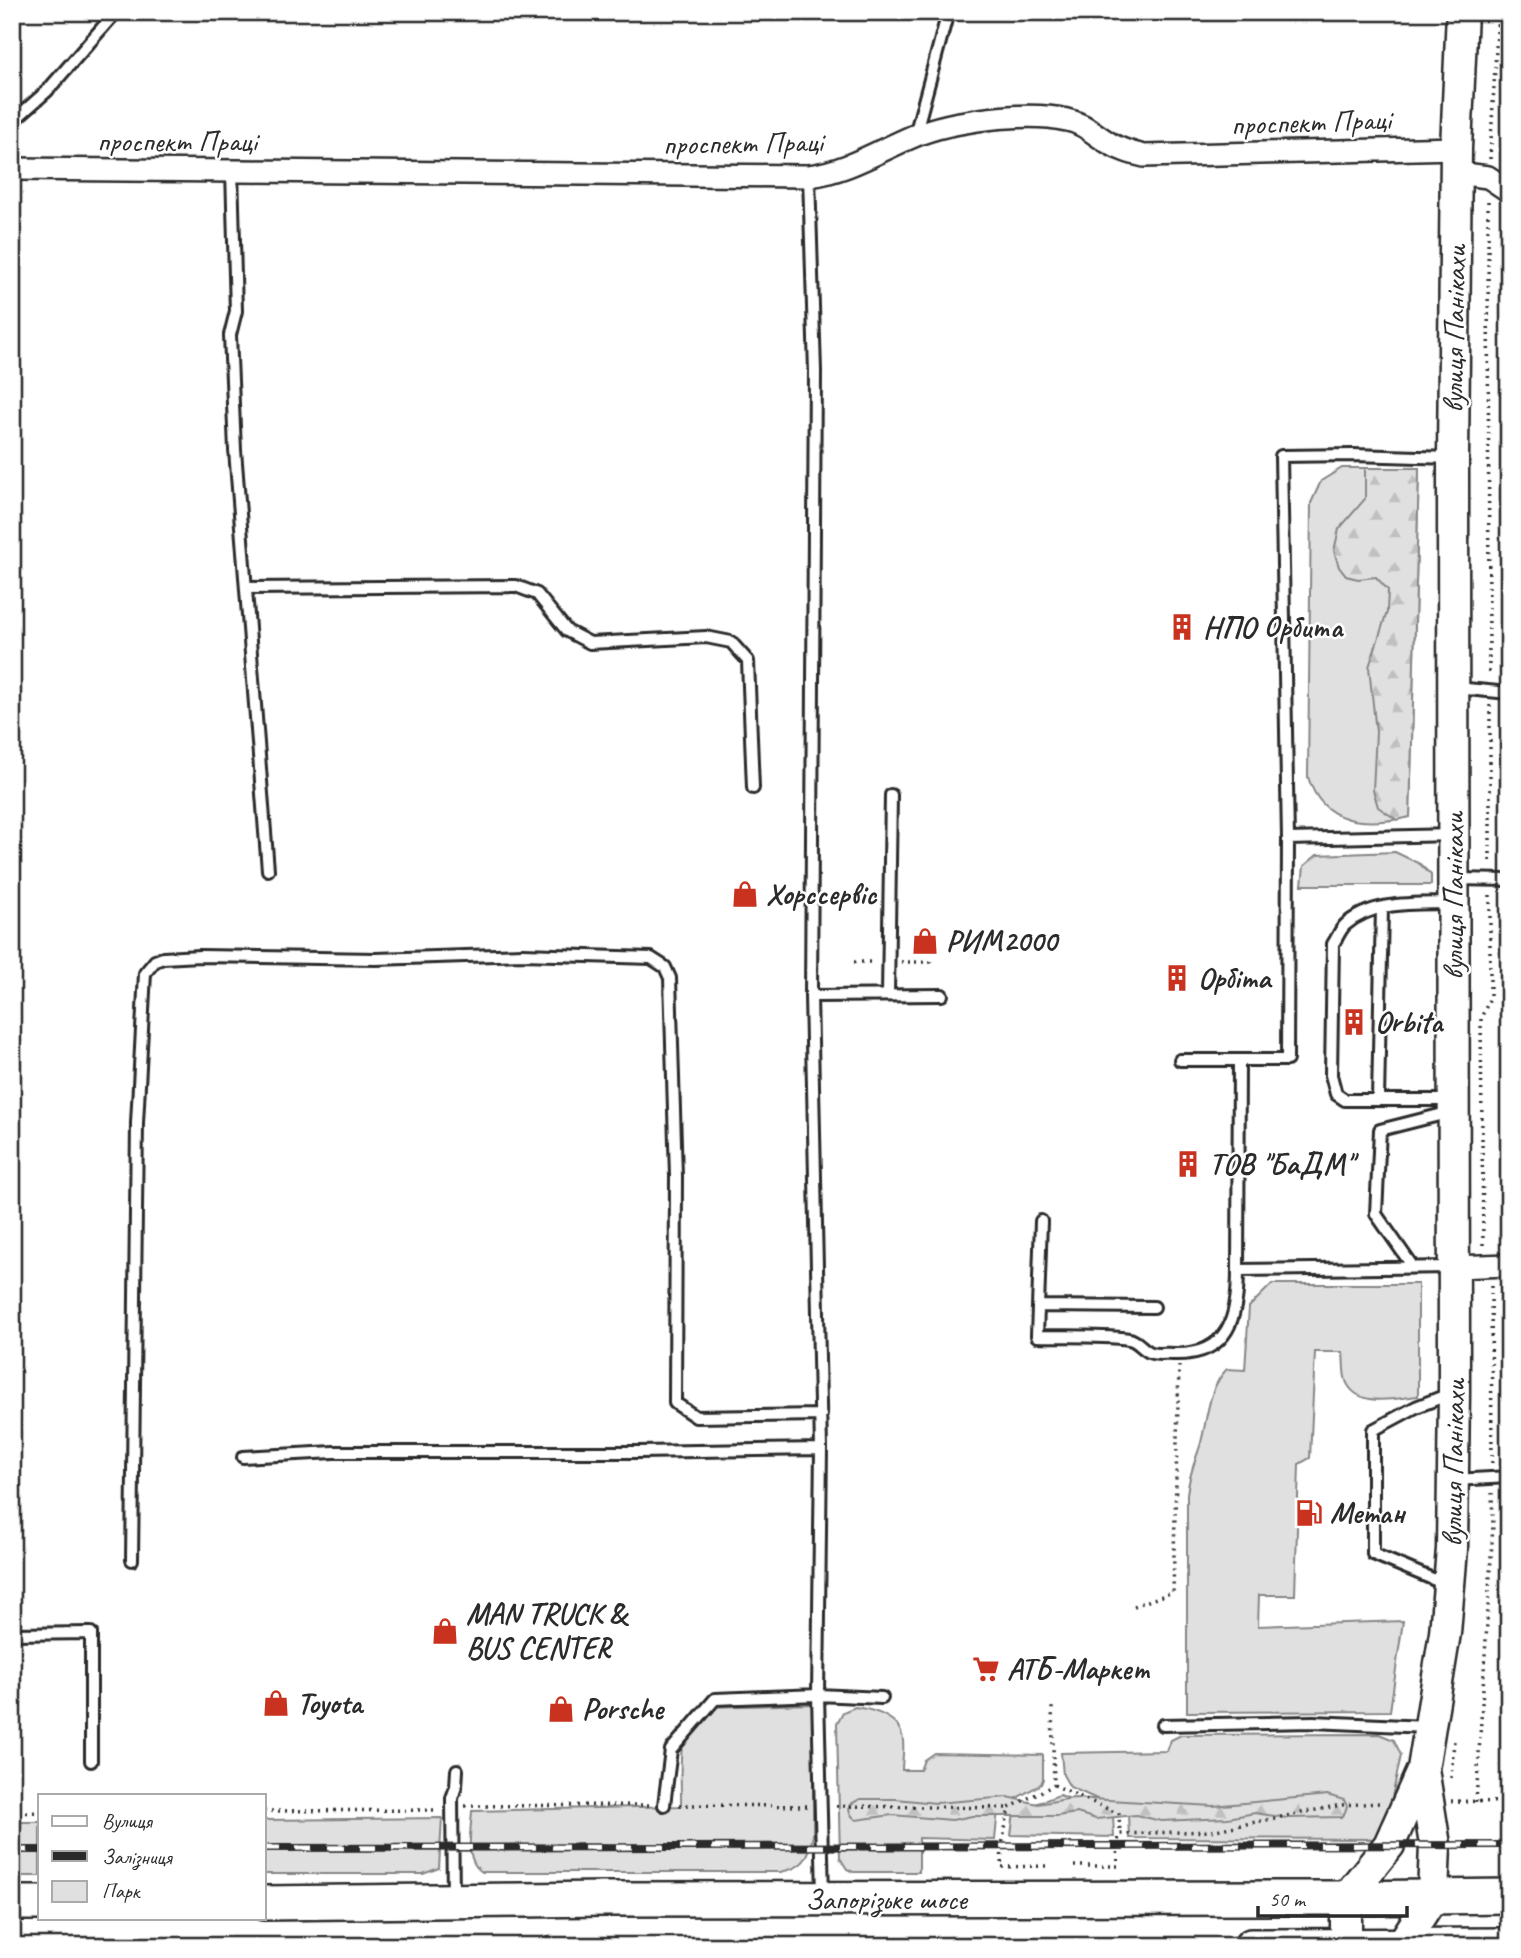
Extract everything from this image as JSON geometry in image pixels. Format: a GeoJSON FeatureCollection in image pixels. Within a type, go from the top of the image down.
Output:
{"type":"FeatureCollection","features":[{"type":"Feature","properties":{"kind":"main road","name":"Запорізьке шосе"},"geometry":{"type":"LineString","coordinates":[[266,1902],[1509,1896]]}},
{"type":"Feature","properties":{"kind":"main road"},"geometry":{"type":"LineString","coordinates":[[12,1903],[38,1903]]}},
{"type":"Feature","properties":{"kind":"main road"},"geometry":{"type":"LineString","coordinates":[[1251,1946],[1509,1945]]}},
{"type":"Feature","properties":{"kind":"street","name":"вулиця Панікахи"},"geometry":{"type":"LineString","coordinates":[[1433,1896],[1435,1845],[1419,1801],[1445,1633],[1450,1586],[1454,1480],[1453,458],[1456,161],[1462,12]]}},
{"type":"Feature","properties":{"kind":"street","name":"проспект Праці"},"geometry":{"type":"LineString","coordinates":[[12,169],[809,176],[841,170],[915,135],[982,121],[1024,116],[1070,120],[1124,151],[1144,156],[1456,161],[1509,191]]}},
{"type":"Feature","properties":{"kind":"street"},"geometry":{"type":"LineString","coordinates":[[1453,1267],[1500,1265]]}},
{"type":"Feature","properties":{"kind":"street"},"geometry":{"type":"LineString","coordinates":[[1346,1945],[1346,1898],[1389,1845],[1419,1801]]}},
{"type":"Feature","properties":{"kind":"street"},"geometry":{"type":"LineString","coordinates":[[1401,1946],[1433,1896]]}},
{"type":"Feature","properties":{"kind":"lane"},"geometry":{"type":"LineString","coordinates":[[12,122],[47,91],[116,12]]}},
{"type":"Feature","properties":{"kind":"lane"},"geometry":{"type":"LineString","coordinates":[[915,135],[948,12]]}},
{"type":"Feature","properties":{"kind":"lane"},"geometry":{"type":"LineString","coordinates":[[232,171],[236,311],[230,335],[235,450],[268,870]]}},
{"type":"Feature","properties":{"kind":"lane"},"geometry":{"type":"LineString","coordinates":[[809,176],[815,371],[811,996],[821,1416],[818,1695],[823,1899]]}},
{"type":"Feature","properties":{"kind":"lane"},"geometry":{"type":"LineString","coordinates":[[1180,1060],[1287,1060],[1288,839],[1281,456],[1453,458]]}},
{"type":"Feature","properties":{"kind":"lane"},"geometry":{"type":"LineString","coordinates":[[246,588],[516,586],[537,594],[567,631],[590,643],[706,637],[731,642],[748,661],[753,788]]}},
{"type":"Feature","properties":{"kind":"lane"},"geometry":{"type":"LineString","coordinates":[[1453,688],[1509,693]]}},
{"type":"Feature","properties":{"kind":"lane"},"geometry":{"type":"LineString","coordinates":[[888,995],[891,795]]}},
{"type":"Feature","properties":{"kind":"lane"},"geometry":{"type":"LineString","coordinates":[[1288,839],[1453,835]]}},
{"type":"Feature","properties":{"kind":"lane"},"geometry":{"type":"LineString","coordinates":[[1453,1106],[1345,1100],[1336,1094],[1331,1075],[1333,944],[1344,926],[1367,912],[1490,880],[1509,880]]}},
{"type":"Feature","properties":{"kind":"lane"},"geometry":{"type":"LineString","coordinates":[[1378,1100],[1382,908]]}},
{"type":"Feature","properties":{"kind":"lane"},"geometry":{"type":"LineString","coordinates":[[132,1560],[137,1123],[145,973],[155,961],[163,958],[200,956],[376,959],[523,954],[651,958],[665,967],[670,978],[676,1176],[675,1403],[696,1418],[821,1416]]}},
{"type":"Feature","properties":{"kind":"lane"},"geometry":{"type":"LineString","coordinates":[[811,996],[942,996]]}},
{"type":"Feature","properties":{"kind":"lane"},"geometry":{"type":"LineString","coordinates":[[1041,1221],[1037,1336],[1133,1339],[1150,1353],[1179,1354],[1209,1349],[1223,1338],[1232,1321],[1238,1300],[1239,1060]]}},
{"type":"Feature","properties":{"kind":"lane"},"geometry":{"type":"LineString","coordinates":[[1413,1267],[1376,1214],[1380,1130],[1453,1106]]}},
{"type":"Feature","properties":{"kind":"lane"},"geometry":{"type":"LineString","coordinates":[[1238,1270],[1453,1267]]}},
{"type":"Feature","properties":{"kind":"lane"},"geometry":{"type":"LineString","coordinates":[[1038,1306],[1154,1307]]}},
{"type":"Feature","properties":{"kind":"lane"},"geometry":{"type":"LineString","coordinates":[[1450,1586],[1373,1554],[1373,1430],[1454,1392]]}},
{"type":"Feature","properties":{"kind":"lane"},"geometry":{"type":"LineString","coordinates":[[243,1457],[334,1452],[821,1450]]}},
{"type":"Feature","properties":{"kind":"lane"},"geometry":{"type":"LineString","coordinates":[[1454,1480],[1509,1477]]}},
{"type":"Feature","properties":{"kind":"lane"},"geometry":{"type":"LineString","coordinates":[[12,1634],[91,1633],[91,1760]]}},
{"type":"Feature","properties":{"kind":"lane"},"geometry":{"type":"LineString","coordinates":[[664,1805],[671,1749],[715,1699],[818,1695],[882,1698]]}},
{"type":"Feature","properties":{"kind":"lane"},"geometry":{"type":"LineString","coordinates":[[1163,1725],[1313,1722],[1430,1727]]}},
{"type":"Feature","properties":{"kind":"lane"},"geometry":{"type":"LineString","coordinates":[[453,1902],[452,1806],[457,1770]]}},
{"type":"Feature","properties":{"kind":"path"},"geometry":{"type":"LineString","coordinates":[[1476,1802],[1493,1525],[1492,1478],[1500,1265],[1483,1248],[1481,1031],[1481,1018],[1490,999],[1488,177],[1498,12]]}},
{"type":"Feature","properties":{"kind":"path"},"geometry":{"type":"LineString","coordinates":[[914,961],[930,962],[930,957]]}},
{"type":"Feature","properties":{"kind":"path"},"geometry":{"type":"LineString","coordinates":[[1134,1606],[1173,1592],[1179,1354]]}},
{"type":"Feature","properties":{"kind":"path"},"geometry":{"type":"LineString","coordinates":[[1052,1706],[1054,1785]]}},
{"type":"Feature","properties":{"kind":"path"},"geometry":{"type":"LineString","coordinates":[[266,1811],[440,1810],[452,1806],[664,1805],[1009,1808],[1054,1785]]}},
{"type":"Feature","properties":{"kind":"path"},"geometry":{"type":"LineString","coordinates":[[1054,1785],[1119,1814],[1120,1834],[1116,1844],[1118,1866],[1074,1866]]}},
{"type":"Feature","properties":{"kind":"path"},"geometry":{"type":"LineString","coordinates":[[1120,1834],[1212,1831],[1341,1805],[1419,1801],[1509,1802]]}},
{"type":"Feature","properties":{"kind":"path"},"geometry":{"type":"LineString","coordinates":[[1009,1808],[1001,1867],[1046,1866]]}},
{"type":"Feature","properties":{"kind":"path"},"geometry":{"type":"LineString","coordinates":[[12,1813],[38,1812]]}},
{"type":"Feature","properties":{"kind":"green space"},"geometry":{"type":"Polygon","coordinates":[[[1342,468],[1419,468],[1410,817],[1394,820],[1362,821],[1335,814],[1315,793],[1308,777],[1311,503],[1321,481],[1342,468]]]}},
{"type":"Feature","properties":{"kind":"green space"},"geometry":{"type":"Polygon","coordinates":[[[1365,468],[1419,468],[1410,817],[1397,820],[1378,807],[1373,790],[1376,732],[1369,667],[1387,612],[1388,590],[1376,577],[1358,579],[1346,576],[1339,567],[1334,551],[1339,529],[1365,499],[1365,468]]]}},
{"type":"Feature","properties":{"kind":"green space"},"geometry":{"type":"Polygon","coordinates":[[[1395,852],[1420,864],[1431,875],[1431,885],[1302,885],[1304,866],[1317,855],[1395,852]]]}},
{"type":"Feature","properties":{"kind":"green space"},"geometry":{"type":"Polygon","coordinates":[[[1272,1284],[1418,1284],[1418,1396],[1388,1400],[1368,1399],[1351,1390],[1346,1381],[1343,1352],[1315,1352],[1310,1458],[1299,1464],[1295,1595],[1259,1595],[1258,1626],[1403,1621],[1390,1711],[1187,1712],[1189,1481],[1215,1386],[1227,1369],[1245,1370],[1249,1307],[1272,1284]]]}},
{"type":"Feature","properties":{"kind":"green space"},"geometry":{"type":"Polygon","coordinates":[[[813,1704],[813,1835],[807,1856],[795,1868],[780,1872],[482,1872],[476,1867],[470,1844],[472,1811],[681,1806],[681,1751],[684,1738],[695,1715],[705,1707],[813,1704]]]}},
{"type":"Feature","properties":{"kind":"green space"},"geometry":{"type":"Polygon","coordinates":[[[855,1707],[880,1714],[897,1725],[903,1739],[902,1770],[920,1770],[924,1760],[934,1753],[1043,1755],[1043,1779],[1041,1784],[998,1809],[995,1840],[919,1838],[919,1872],[853,1872],[847,1869],[840,1858],[837,1723],[843,1712],[855,1707]]]}},
{"type":"Feature","properties":{"kind":"green space"},"geometry":{"type":"Polygon","coordinates":[[[1379,1734],[1394,1740],[1401,1755],[1387,1821],[1377,1839],[1129,1838],[1128,1813],[1070,1787],[1063,1775],[1061,1753],[1167,1751],[1171,1740],[1181,1735],[1379,1734]]]}},
{"type":"Feature","properties":{"kind":"green space"},"geometry":{"type":"Polygon","coordinates":[[[1059,1795],[1113,1814],[1114,1837],[1011,1835],[1014,1812],[1059,1795]]]}},
{"type":"Feature","properties":{"kind":"green space"},"geometry":{"type":"Polygon","coordinates":[[[1327,1795],[1344,1800],[1347,1806],[1341,1817],[1287,1818],[1255,1813],[1228,1818],[1161,1821],[1136,1815],[1096,1819],[1077,1813],[1057,1816],[972,1816],[952,1820],[892,1815],[856,1820],[849,1807],[860,1799],[936,1803],[1008,1797],[1038,1804],[1073,1798],[1213,1806],[1327,1795]]]}},
{"type":"Feature","properties":{"kind":"green space"},"geometry":{"type":"Polygon","coordinates":[[[442,1818],[439,1868],[423,1874],[266,1874],[266,1820],[442,1818]]]}},
{"type":"Feature","properties":{"kind":"green space"},"geometry":{"type":"Polygon","coordinates":[[[12,1822],[38,1822],[38,1876],[12,1876],[12,1822]]]}},
{"type":"Feature","properties":{"kind":"railway"},"geometry":{"type":"LineString","coordinates":[[266,1848],[1509,1845]]}},
{"type":"Feature","properties":{"kind":"railway"},"geometry":{"type":"LineString","coordinates":[[12,1850],[38,1850]]}},
{"type":"Feature","properties":{"kind":"place","name":"НПО Орбита"},"geometry":{"type":"Point","coordinates":[1182,627]}},
{"type":"Feature","properties":{"kind":"place","name":"Хорссервіс"},"geometry":{"type":"Point","coordinates":[745,894]}},
{"type":"Feature","properties":{"kind":"place","name":"РИМ2000"},"geometry":{"type":"Point","coordinates":[925,941]}},
{"type":"Feature","properties":{"kind":"place","name":"Орбіта"},"geometry":{"type":"Point","coordinates":[1177,978]}},
{"type":"Feature","properties":{"kind":"place","name":"Orbita"},"geometry":{"type":"Point","coordinates":[1354,1022]}},
{"type":"Feature","properties":{"kind":"place","name":"ТОВ \"БаДМ\""},"geometry":{"type":"Point","coordinates":[1188,1164]}},
{"type":"Feature","properties":{"kind":"place","name":"Метан"},"geometry":{"type":"Point","coordinates":[1309,1513]}},
{"type":"Feature","properties":{"kind":"place","name":"MAN TRUCK & BUS CENTER"},"geometry":{"type":"Point","coordinates":[445,1631]}},
{"type":"Feature","properties":{"kind":"place","name":"АТБ-Маркет"},"geometry":{"type":"Point","coordinates":[986,1669]}},
{"type":"Feature","properties":{"kind":"place","name":"Toyota"},"geometry":{"type":"Point","coordinates":[276,1703]}},
{"type":"Feature","properties":{"kind":"place","name":"Porsche"},"geometry":{"type":"Point","coordinates":[561,1709]}}]}
